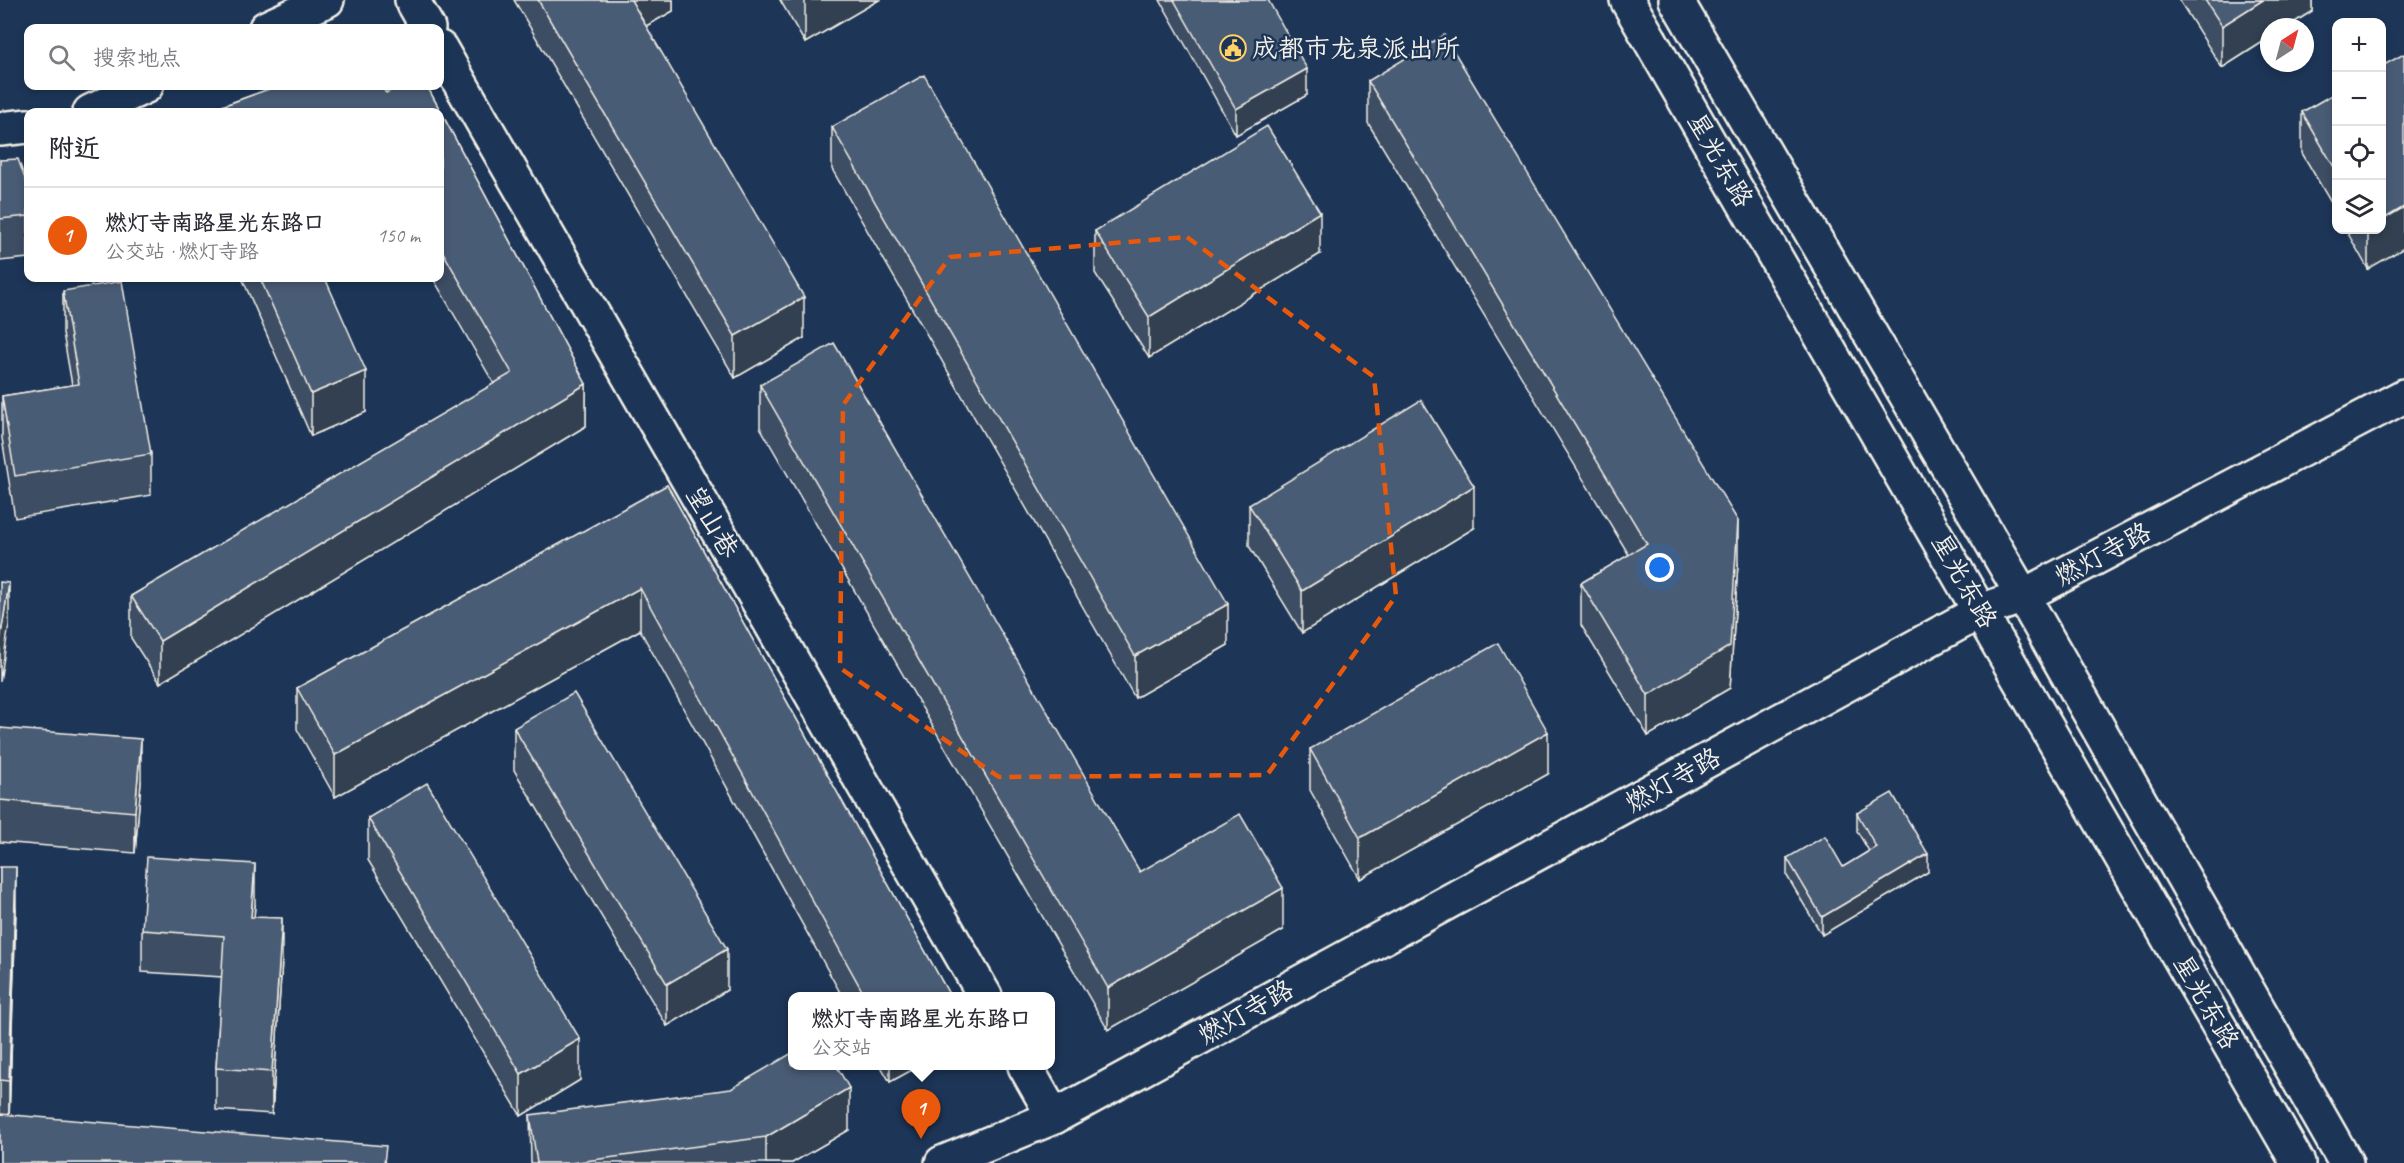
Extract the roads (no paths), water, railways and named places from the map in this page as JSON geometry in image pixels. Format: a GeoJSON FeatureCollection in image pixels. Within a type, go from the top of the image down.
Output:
{"type":"FeatureCollection","features":[{"type":"Feature","properties":{"kind":"street"},"geometry":{"type":"LineString","coordinates":[[276,24],[327,0]]}},
{"type":"Feature","properties":{"kind":"street"},"geometry":{"type":"LineString","coordinates":[[412,0],[426,24]]}},
{"type":"Feature","properties":{"kind":"street","name":"星光东路"},"geometry":{"type":"LineString","coordinates":[[1627,0],[1982,611],[2298,1163]]}},
{"type":"Feature","properties":{"kind":"street","name":"星光东路"},"geometry":{"type":"LineString","coordinates":[[1676,0],[2023,597],[2346,1163]]}},
{"type":"Feature","properties":{"kind":"street","name":"望山巷"},"geometry":{"type":"LineString","coordinates":[[444,55],[983,992]]}},
{"type":"Feature","properties":{"kind":"street"},"geometry":{"type":"LineString","coordinates":[[99,108],[138,90]]}},
{"type":"Feature","properties":{"kind":"street"},"geometry":{"type":"LineString","coordinates":[[0,129],[24,126]]}},
{"type":"Feature","properties":{"kind":"street","name":"燃灯寺路"},"geometry":{"type":"LineString","coordinates":[[942,1163],[1054,1117],[1982,611],[2023,597],[2404,396]]}},
{"type":"Feature","properties":{"kind":"street"},"geometry":{"type":"LineString","coordinates":[[1028,1070],[1054,1117]]}},
{"type":"Feature","properties":{"kind":"place","name":"成都市龙泉派出所"},"geometry":{"type":"Point","coordinates":[1233,48]}},
{"type":"Feature","properties":{"kind":"place","name":"燃灯寺南路星光东路口"},"geometry":{"type":"Point","coordinates":[921,1139]}}]}
